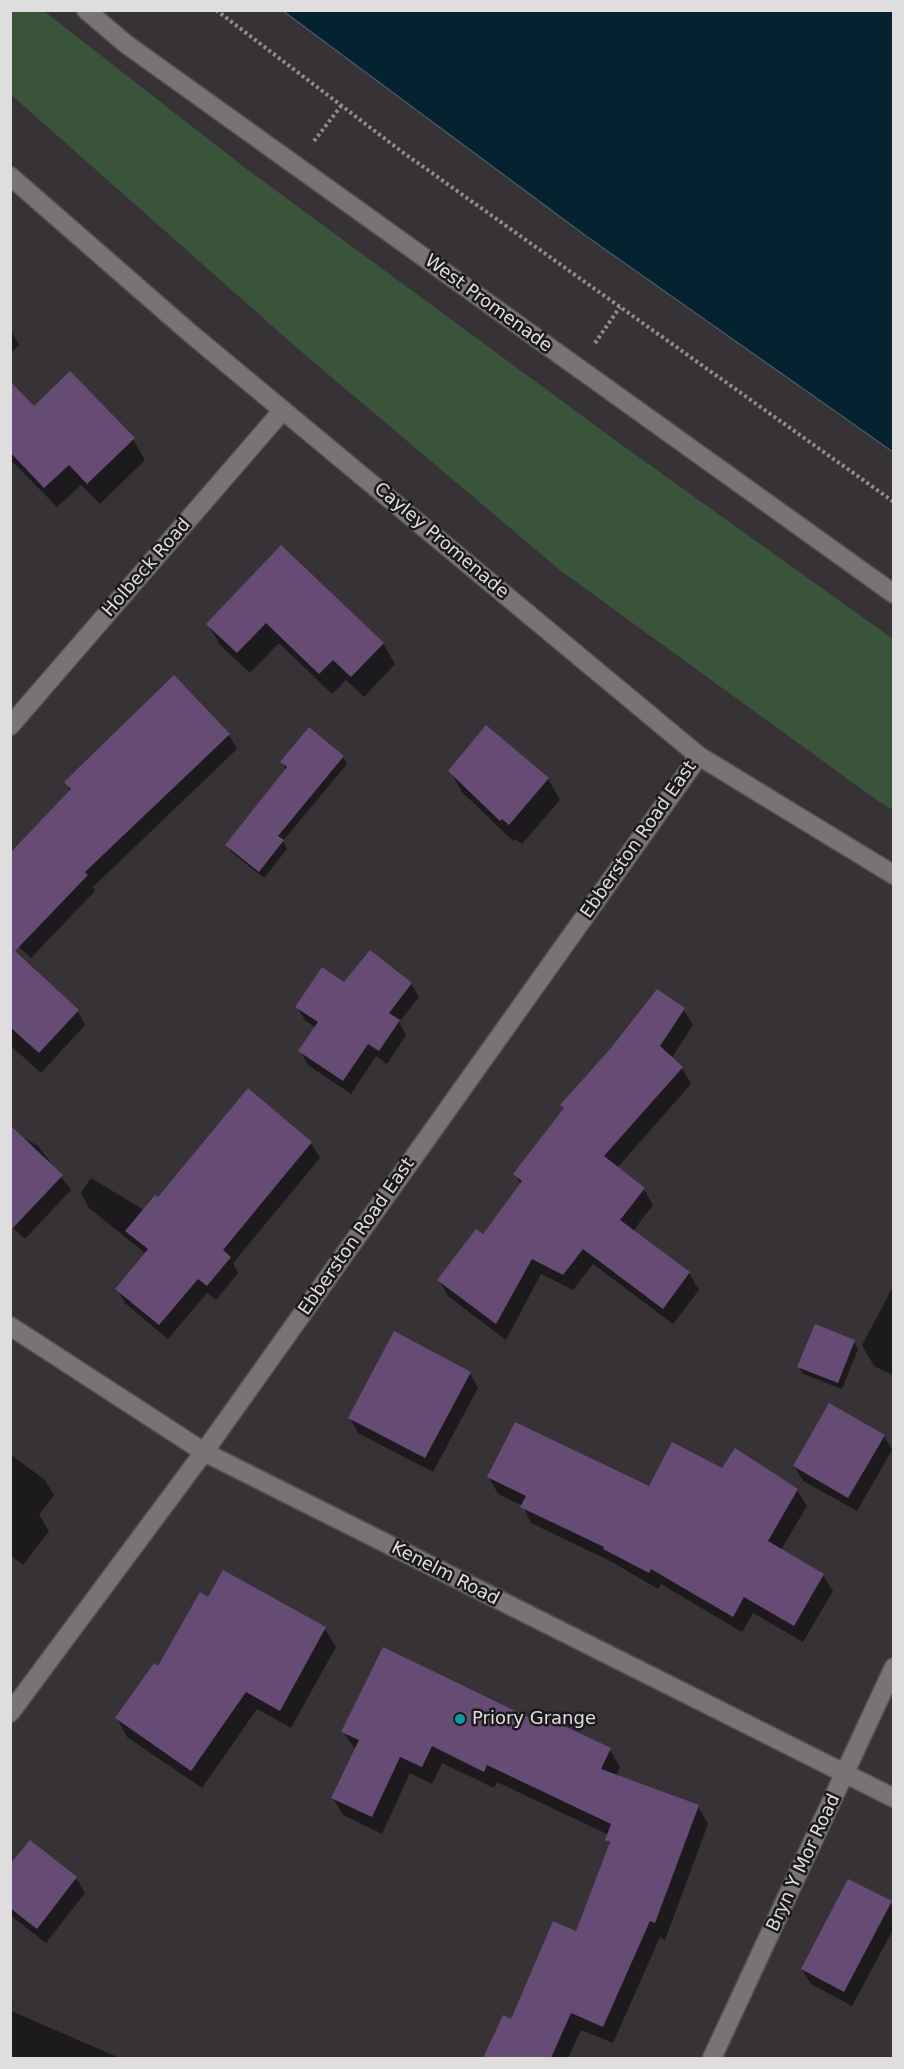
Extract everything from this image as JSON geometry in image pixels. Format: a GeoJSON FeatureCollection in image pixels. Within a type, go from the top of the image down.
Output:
{"type":"FeatureCollection","features":[{"type":"Feature","properties":{"kind":"street","name":"West Promenade"},"geometry":{"type":"LineString","coordinates":[[86,10],[126,44],[894,594]]}},
{"type":"Feature","properties":{"kind":"street","name":"Cayley Promenade"},"geometry":{"type":"LineString","coordinates":[[10,176],[190,333],[699,756],[894,875]]}},
{"type":"Feature","properties":{"kind":"street","name":"Holbeck Road"},"geometry":{"type":"LineString","coordinates":[[10,726],[283,410]]}},
{"type":"Feature","properties":{"kind":"street","name":"Ebberston Road East"},"geometry":{"type":"LineString","coordinates":[[10,1713],[204,1452],[699,756]]}},
{"type":"Feature","properties":{"kind":"street","name":"Kenelm Road"},"geometry":{"type":"LineString","coordinates":[[10,1326],[204,1452],[845,1776],[894,1798]]}},
{"type":"Feature","properties":{"kind":"street","name":"Bryn Y Mor Road"},"geometry":{"type":"LineString","coordinates":[[712,2058],[894,1667]]}},
{"type":"Feature","properties":{"kind":"path"},"geometry":{"type":"LineString","coordinates":[[216,10],[341,106],[894,502]]}},
{"type":"Feature","properties":{"kind":"path"},"geometry":{"type":"LineString","coordinates":[[295,165],[341,106]]}},
{"type":"Feature","properties":{"kind":"path"},"geometry":{"type":"LineString","coordinates":[[578,368],[620,307]]}},
{"type":"Feature","properties":{"kind":"green space"},"geometry":{"type":"Polygon","coordinates":[[[10,11],[44,11],[244,167],[615,440],[893,639],[893,810],[561,571],[297,348],[16,99],[11,94],[10,11]]]}},
{"type":"Feature","properties":{"kind":"water"},"geometry":{"type":"Polygon","coordinates":[[[283,11],[893,11],[893,452],[586,236],[283,11]]]}},
{"type":"Feature","properties":{"kind":"building"},"geometry":{"type":"Polygon","coordinates":[[[70,371],[135,438],[87,484],[69,465],[44,488],[10,452],[10,381],[34,406],[70,371]]]}},
{"type":"Feature","properties":{"kind":"building"},"geometry":{"type":"Polygon","coordinates":[[[281,545],[384,643],[351,677],[333,660],[319,674],[266,623],[237,653],[206,624],[281,545]]]}},
{"type":"Feature","properties":{"kind":"building"},"geometry":{"type":"Polygon","coordinates":[[[174,675],[230,734],[85,872],[88,875],[15,951],[79,1010],[39,1053],[10,1027],[10,853],[71,789],[64,782],[174,675]]]}},
{"type":"Feature","properties":{"kind":"building"},"geometry":{"type":"Polygon","coordinates":[[[486,725],[549,778],[509,825],[502,819],[500,821],[448,771],[486,725]]]}},
{"type":"Feature","properties":{"kind":"building"},"geometry":{"type":"Polygon","coordinates":[[[309,727],[344,756],[278,836],[284,840],[259,872],[225,845],[287,767],[280,762],[309,727]]]}},
{"type":"Feature","properties":{"kind":"building"},"geometry":{"type":"Polygon","coordinates":[[[370,950],[412,983],[389,1013],[400,1020],[379,1051],[368,1044],[343,1081],[298,1051],[318,1022],[295,1007],[322,967],[344,982],[370,950]]]}},
{"type":"Feature","properties":{"kind":"building"},"geometry":{"type":"Polygon","coordinates":[[[657,989],[685,1008],[660,1046],[683,1067],[604,1156],[645,1188],[620,1220],[690,1272],[663,1309],[583,1249],[563,1275],[532,1259],[496,1324],[437,1280],[476,1229],[483,1234],[522,1181],[513,1174],[564,1108],[560,1105],[611,1048],[657,989]]]}},
{"type":"Feature","properties":{"kind":"building"},"geometry":{"type":"Polygon","coordinates":[[[248,1088],[312,1142],[223,1250],[231,1257],[207,1286],[198,1279],[159,1325],[115,1289],[148,1249],[125,1231],[155,1195],[158,1197],[248,1088]]]}},
{"type":"Feature","properties":{"kind":"building"},"geometry":{"type":"Polygon","coordinates":[[[10,1125],[63,1175],[10,1231],[10,1125]]]}},
{"type":"Feature","properties":{"kind":"building"},"geometry":{"type":"Polygon","coordinates":[[[815,1324],[855,1340],[838,1383],[797,1367],[815,1324]]]}},
{"type":"Feature","properties":{"kind":"building"},"geometry":{"type":"Polygon","coordinates":[[[394,1331],[471,1372],[425,1458],[348,1418],[394,1331]]]}},
{"type":"Feature","properties":{"kind":"building"},"geometry":{"type":"Polygon","coordinates":[[[829,1403],[885,1435],[848,1498],[793,1466],[829,1403]]]}},
{"type":"Feature","properties":{"kind":"building"},"geometry":{"type":"Polygon","coordinates":[[[515,1422],[649,1486],[672,1442],[722,1468],[735,1448],[798,1489],[768,1541],[824,1574],[794,1626],[744,1597],[733,1617],[651,1569],[649,1573],[603,1549],[604,1547],[520,1507],[526,1496],[487,1477],[515,1422]]]}},
{"type":"Feature","properties":{"kind":"building"},"geometry":{"type":"Polygon","coordinates":[[[223,1570],[326,1627],[280,1711],[246,1692],[191,1771],[115,1718],[154,1663],[158,1666],[200,1592],[208,1597],[223,1570]]]}},
{"type":"Feature","properties":{"kind":"building"},"geometry":{"type":"Polygon","coordinates":[[[383,1647],[532,1719],[535,1712],[611,1748],[601,1769],[699,1805],[655,1923],[650,1921],[603,2027],[571,2013],[551,2058],[483,2058],[503,2015],[511,2019],[553,1921],[576,1931],[610,1842],[605,1840],[611,1824],[487,1765],[484,1772],[432,1746],[422,1767],[400,1757],[372,1817],[331,1798],[359,1740],[341,1732],[383,1647]]]}},
{"type":"Feature","properties":{"kind":"building"},"geometry":{"type":"Polygon","coordinates":[[[30,1840],[77,1877],[37,1929],[10,1908],[10,1864],[30,1840]]]}},
{"type":"Feature","properties":{"kind":"building"},"geometry":{"type":"Polygon","coordinates":[[[848,1879],[892,1901],[844,1992],[801,1969],[848,1879]]]}},
{"type":"Feature","properties":{"kind":"place","name":"Priory Grange"},"geometry":{"type":"Point","coordinates":[460,1719]}}]}
